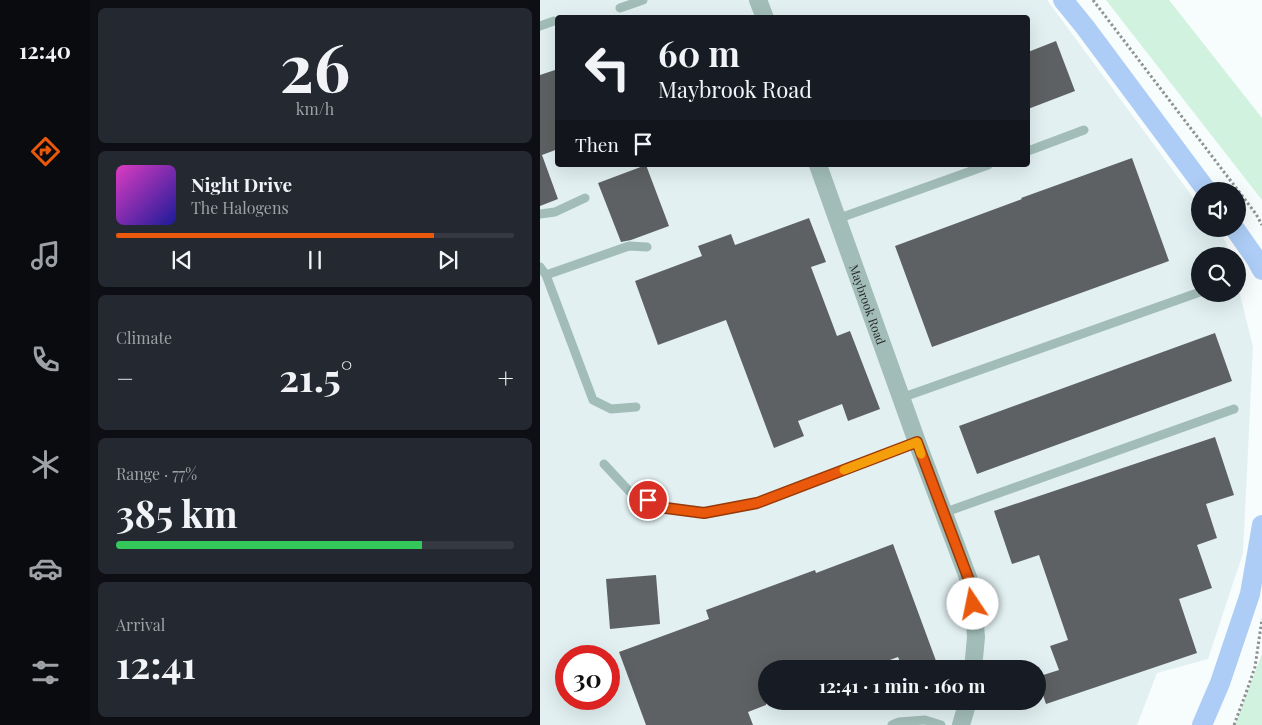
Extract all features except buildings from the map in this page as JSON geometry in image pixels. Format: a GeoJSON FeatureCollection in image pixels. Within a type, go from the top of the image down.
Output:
{"type":"FeatureCollection","features":[{"type":"Feature","properties":{"kind":"street"},"geometry":{"type":"LineString","coordinates":[[758,0],[764,15]]}},
{"type":"Feature","properties":{"kind":"street","name":"Maybrook Road"},"geometry":{"type":"LineString","coordinates":[[819,167],[917,442],[972,588],[976,637],[974,660]]}},
{"type":"Feature","properties":{"kind":"street"},"geometry":{"type":"LineString","coordinates":[[961,725],[965,710]]}},
{"type":"Feature","properties":{"kind":"lane"},"geometry":{"type":"LineString","coordinates":[[620,8],[643,0]]}},
{"type":"Feature","properties":{"kind":"lane"},"geometry":{"type":"LineString","coordinates":[[540,26],[554,22]]}},
{"type":"Feature","properties":{"kind":"lane"},"geometry":{"type":"LineString","coordinates":[[1030,150],[1084,130]]}},
{"type":"Feature","properties":{"kind":"lane"},"geometry":{"type":"LineString","coordinates":[[837,219],[982,167]]}},
{"type":"Feature","properties":{"kind":"lane"},"geometry":{"type":"LineString","coordinates":[[540,214],[555,212],[585,198]]}},
{"type":"Feature","properties":{"kind":"lane"},"geometry":{"type":"LineString","coordinates":[[546,275],[629,246],[647,247]]}},
{"type":"Feature","properties":{"kind":"lane"},"geometry":{"type":"LineString","coordinates":[[540,267],[546,275],[593,400],[611,409],[636,407]]}},
{"type":"Feature","properties":{"kind":"lane"},"geometry":{"type":"LineString","coordinates":[[901,398],[1191,295]]}},
{"type":"Feature","properties":{"kind":"lane"},"geometry":{"type":"LineString","coordinates":[[943,513],[1234,409]]}},
{"type":"Feature","properties":{"kind":"lane"},"geometry":{"type":"LineString","coordinates":[[604,464],[630,492],[666,508],[704,513],[757,503],[917,442]]}},
{"type":"Feature","properties":{"kind":"lane"},"geometry":{"type":"LineString","coordinates":[[892,725],[899,722],[925,720],[941,725]]}},
{"type":"Feature","properties":{"kind":"path"},"geometry":{"type":"LineString","coordinates":[[1093,0],[1256,214],[1262,225]]}},
{"type":"Feature","properties":{"kind":"path"},"geometry":{"type":"LineString","coordinates":[[1234,725],[1255,667],[1262,619]]}},
{"type":"Feature","properties":{"kind":"shaded area"},"geometry":{"type":"Polygon","coordinates":[[[540,0],[1047,0],[1191,195],[1191,237],[1222,237],[1226,242],[1227,247],[1191,247],[1191,302],[1242,302],[1253,347],[1243,553],[1208,659],[1157,673],[1137,725],[540,725],[540,0]]]}},
{"type":"Feature","properties":{"kind":"green space"},"geometry":{"type":"Polygon","coordinates":[[[1106,0],[1169,0],[1262,118],[1262,200],[1106,0]]]}},
{"type":"Feature","properties":{"kind":"green space"},"geometry":{"type":"Polygon","coordinates":[[[1262,654],[1262,725],[1235,725],[1262,654]]]}},
{"type":"Feature","properties":{"kind":"waterway"},"geometry":{"type":"LineString","coordinates":[[1063,0],[1200,182]]}},
{"type":"Feature","properties":{"kind":"waterway"},"geometry":{"type":"LineString","coordinates":[[1241,237],[1262,270]]}},
{"type":"Feature","properties":{"kind":"waterway"},"geometry":{"type":"LineString","coordinates":[[1202,725],[1220,683],[1250,594],[1262,525]]}},
{"type":"Feature","properties":{"kind":"slow traffic"},"geometry":{"type":"LineString","coordinates":[[844,470],[917,442],[921,454]]}},
{"type":"Feature","properties":{"kind":"route"},"geometry":{"type":"LineString","coordinates":[[648,500],[666,508],[704,513],[757,503],[917,442],[972,588],[973,604]]}}]}
